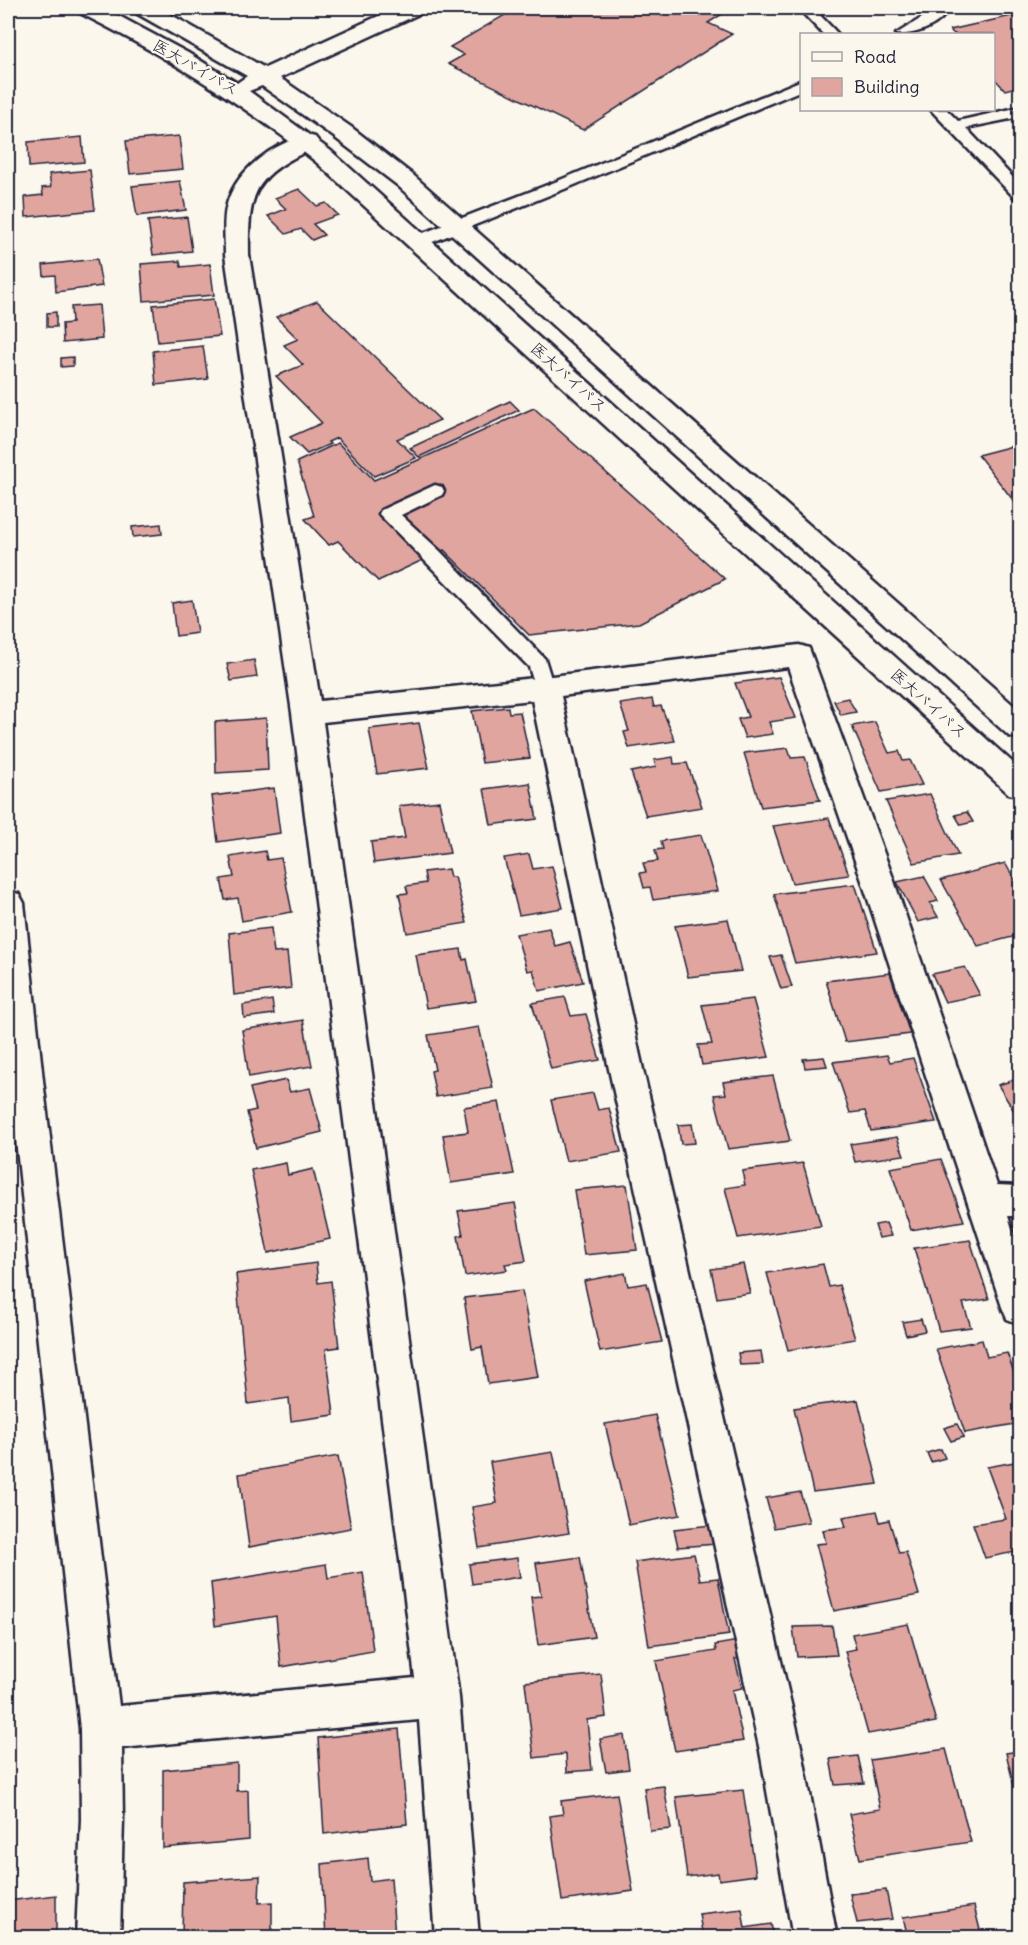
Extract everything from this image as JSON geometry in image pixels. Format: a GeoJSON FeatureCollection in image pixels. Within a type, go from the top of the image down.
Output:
{"type":"FeatureCollection","features":[{"type":"Feature","properties":{"kind":"street","name":"医大バイパス"},"geometry":{"type":"LineString","coordinates":[[88,8],[236,90],[307,142],[1020,786]]}},
{"type":"Feature","properties":{"kind":"street","name":"医大バイパス"},"geometry":{"type":"LineString","coordinates":[[144,8],[265,76],[367,149],[458,225],[1020,728]]}},
{"type":"Feature","properties":{"kind":"street"},"geometry":{"type":"LineString","coordinates":[[236,90],[413,8]]}},
{"type":"Feature","properties":{"kind":"street"},"geometry":{"type":"LineString","coordinates":[[307,142],[271,162],[247,184],[238,207],[237,255],[307,713],[438,1697],[457,1938]]}},
{"type":"Feature","properties":{"kind":"street"},"geometry":{"type":"LineString","coordinates":[[307,713],[544,688],[799,655],[873,867],[1020,1307]]}},
{"type":"Feature","properties":{"kind":"street"},"geometry":{"type":"LineString","coordinates":[[544,688],[627,1074],[781,1751],[815,1938]]}},
{"type":"Feature","properties":{"kind":"street"},"geometry":{"type":"LineString","coordinates":[[8,903],[26,1080],[101,1729],[102,1819],[98,1938]]}},
{"type":"Feature","properties":{"kind":"street"},"geometry":{"type":"LineString","coordinates":[[984,1200],[1020,1201]]}},
{"type":"Feature","properties":{"kind":"street"},"geometry":{"type":"LineString","coordinates":[[101,1729],[438,1697]]}},
{"type":"Feature","properties":{"kind":"lane"},"geometry":{"type":"LineString","coordinates":[[805,8],[830,33]]}},
{"type":"Feature","properties":{"kind":"lane"},"geometry":{"type":"LineString","coordinates":[[905,33],[939,14],[942,8]]}},
{"type":"Feature","properties":{"kind":"lane"},"geometry":{"type":"LineString","coordinates":[[419,241],[566,183],[800,84]]}},
{"type":"Feature","properties":{"kind":"lane"},"geometry":{"type":"LineString","coordinates":[[940,111],[1020,194]]}},
{"type":"Feature","properties":{"kind":"lane"},"geometry":{"type":"LineString","coordinates":[[955,126],[1020,112]]}},
{"type":"Feature","properties":{"kind":"lane"},"geometry":{"type":"LineString","coordinates":[[435,491],[388,514],[432,555],[538,664],[544,688]]}},
{"type":"Feature","properties":{"kind":"building"},"geometry":{"type":"Polygon","coordinates":[[[517,8],[674,8],[680,11],[685,8],[710,8],[724,13],[708,23],[732,34],[583,130],[448,64],[464,55],[450,47],[517,8]]]}},
{"type":"Feature","properties":{"kind":"building"},"geometry":{"type":"Polygon","coordinates":[[[1020,14],[1020,86],[1005,90],[995,79],[995,33],[953,33],[950,30],[1020,14]]]}},
{"type":"Feature","properties":{"kind":"building"},"geometry":{"type":"Polygon","coordinates":[[[179,136],[183,169],[130,174],[126,141],[179,136]]]}},
{"type":"Feature","properties":{"kind":"building"},"geometry":{"type":"Polygon","coordinates":[[[82,137],[84,162],[29,167],[28,142],[82,137]]]}},
{"type":"Feature","properties":{"kind":"building"},"geometry":{"type":"Polygon","coordinates":[[[90,170],[95,210],[26,217],[25,197],[43,195],[42,188],[51,187],[49,174],[90,170]]]}},
{"type":"Feature","properties":{"kind":"building"},"geometry":{"type":"Polygon","coordinates":[[[180,181],[186,210],[137,216],[132,186],[180,181]]]}},
{"type":"Feature","properties":{"kind":"building"},"geometry":{"type":"Polygon","coordinates":[[[299,189],[317,206],[326,203],[338,215],[313,224],[324,235],[312,240],[301,229],[286,234],[268,216],[286,209],[275,198],[299,189]]]}},
{"type":"Feature","properties":{"kind":"building"},"geometry":{"type":"Polygon","coordinates":[[[187,217],[192,251],[153,255],[148,221],[187,217]]]}},
{"type":"Feature","properties":{"kind":"building"},"geometry":{"type":"Polygon","coordinates":[[[97,259],[102,286],[56,292],[55,275],[44,276],[43,265],[97,259]]]}},
{"type":"Feature","properties":{"kind":"building"},"geometry":{"type":"Polygon","coordinates":[[[180,261],[181,267],[210,264],[214,295],[144,301],[141,264],[180,261]]]}},
{"type":"Feature","properties":{"kind":"building"},"geometry":{"type":"Polygon","coordinates":[[[214,299],[220,336],[158,342],[153,305],[214,299]]]}},
{"type":"Feature","properties":{"kind":"building"},"geometry":{"type":"Polygon","coordinates":[[[317,301],[440,420],[397,439],[416,458],[374,476],[337,438],[328,442],[330,444],[307,454],[290,437],[322,423],[276,376],[303,365],[284,345],[298,339],[276,317],[317,301]]]}},
{"type":"Feature","properties":{"kind":"building"},"geometry":{"type":"Polygon","coordinates":[[[99,305],[102,339],[63,343],[62,324],[72,323],[71,307],[99,305]]]}},
{"type":"Feature","properties":{"kind":"building"},"geometry":{"type":"Polygon","coordinates":[[[56,312],[56,327],[47,327],[47,313],[56,312]]]}},
{"type":"Feature","properties":{"kind":"building"},"geometry":{"type":"Polygon","coordinates":[[[203,346],[208,379],[156,385],[153,351],[203,346]]]}},
{"type":"Feature","properties":{"kind":"building"},"geometry":{"type":"Polygon","coordinates":[[[73,357],[73,366],[61,367],[61,358],[73,357]]]}},
{"type":"Feature","properties":{"kind":"building"},"geometry":{"type":"Polygon","coordinates":[[[510,401],[519,410],[419,457],[410,448],[510,401]]]}},
{"type":"Feature","properties":{"kind":"building"},"geometry":{"type":"Polygon","coordinates":[[[534,408],[725,579],[639,623],[529,635],[444,550],[378,581],[338,541],[329,545],[305,519],[314,516],[297,462],[338,443],[374,480],[534,408]]]}},
{"type":"Feature","properties":{"kind":"building"},"geometry":{"type":"Polygon","coordinates":[[[1020,444],[1020,509],[978,455],[1020,444]]]}},
{"type":"Feature","properties":{"kind":"building"},"geometry":{"type":"Polygon","coordinates":[[[161,524],[162,534],[133,537],[132,527],[161,524]]]}},
{"type":"Feature","properties":{"kind":"building"},"geometry":{"type":"Polygon","coordinates":[[[192,600],[197,633],[176,636],[172,603],[192,600]]]}},
{"type":"Feature","properties":{"kind":"building"},"geometry":{"type":"Polygon","coordinates":[[[254,660],[257,677],[231,681],[227,664],[254,660]]]}},
{"type":"Feature","properties":{"kind":"building"},"geometry":{"type":"Polygon","coordinates":[[[779,677],[796,718],[769,722],[773,734],[745,738],[738,719],[748,717],[735,683],[779,677]]]}},
{"type":"Feature","properties":{"kind":"building"},"geometry":{"type":"Polygon","coordinates":[[[848,698],[856,712],[841,715],[834,701],[848,698]]]}},
{"type":"Feature","properties":{"kind":"building"},"geometry":{"type":"Polygon","coordinates":[[[652,699],[654,707],[661,706],[675,741],[629,748],[624,732],[629,731],[620,704],[652,699]]]}},
{"type":"Feature","properties":{"kind":"building"},"geometry":{"type":"Polygon","coordinates":[[[508,707],[509,713],[520,712],[530,758],[482,763],[472,711],[508,707]]]}},
{"type":"Feature","properties":{"kind":"building"},"geometry":{"type":"Polygon","coordinates":[[[266,718],[268,770],[216,773],[215,722],[266,718]]]}},
{"type":"Feature","properties":{"kind":"building"},"geometry":{"type":"Polygon","coordinates":[[[875,722],[889,753],[899,751],[903,761],[910,760],[922,785],[881,792],[852,726],[875,722]]]}},
{"type":"Feature","properties":{"kind":"building"},"geometry":{"type":"Polygon","coordinates":[[[419,723],[429,768],[377,774],[369,729],[419,723]]]}},
{"type":"Feature","properties":{"kind":"building"},"geometry":{"type":"Polygon","coordinates":[[[788,748],[791,758],[805,757],[820,800],[761,807],[744,753],[788,748]]]}},
{"type":"Feature","properties":{"kind":"building"},"geometry":{"type":"Polygon","coordinates":[[[673,757],[674,764],[687,763],[702,807],[646,816],[631,772],[656,767],[654,760],[673,757]]]}},
{"type":"Feature","properties":{"kind":"building"},"geometry":{"type":"Polygon","coordinates":[[[530,783],[537,819],[491,825],[484,789],[530,783]]]}},
{"type":"Feature","properties":{"kind":"building"},"geometry":{"type":"Polygon","coordinates":[[[274,788],[280,833],[218,842],[212,796],[274,788]]]}},
{"type":"Feature","properties":{"kind":"building"},"geometry":{"type":"Polygon","coordinates":[[[930,794],[958,855],[914,863],[886,801],[930,794]]]}},
{"type":"Feature","properties":{"kind":"building"},"geometry":{"type":"Polygon","coordinates":[[[439,801],[450,853],[374,863],[371,842],[405,838],[399,806],[439,801]]]}},
{"type":"Feature","properties":{"kind":"building"},"geometry":{"type":"Polygon","coordinates":[[[967,812],[973,822],[961,825],[955,815],[967,812]]]}},
{"type":"Feature","properties":{"kind":"building"},"geometry":{"type":"Polygon","coordinates":[[[829,818],[849,875],[792,883],[773,826],[829,818]]]}},
{"type":"Feature","properties":{"kind":"building"},"geometry":{"type":"Polygon","coordinates":[[[701,835],[718,891],[653,900],[650,887],[644,888],[640,873],[646,872],[643,863],[658,861],[655,850],[663,849],[661,841],[701,835]]]}},
{"type":"Feature","properties":{"kind":"building"},"geometry":{"type":"Polygon","coordinates":[[[265,851],[267,860],[281,858],[292,912],[242,921],[238,898],[225,900],[221,879],[234,877],[230,857],[265,851]]]}},
{"type":"Feature","properties":{"kind":"building"},"geometry":{"type":"Polygon","coordinates":[[[529,854],[533,869],[552,866],[563,908],[519,915],[504,858],[529,854]]]}},
{"type":"Feature","properties":{"kind":"building"},"geometry":{"type":"Polygon","coordinates":[[[1005,863],[1020,889],[1020,935],[978,946],[941,880],[1005,863]]]}},
{"type":"Feature","properties":{"kind":"building"},"geometry":{"type":"Polygon","coordinates":[[[448,869],[450,877],[455,877],[467,923],[407,933],[399,894],[408,893],[406,886],[426,883],[424,872],[448,869]]]}},
{"type":"Feature","properties":{"kind":"building"},"geometry":{"type":"Polygon","coordinates":[[[924,876],[938,901],[930,903],[938,917],[918,922],[897,882],[924,876]]]}},
{"type":"Feature","properties":{"kind":"building"},"geometry":{"type":"Polygon","coordinates":[[[855,884],[877,952],[795,963],[774,894],[855,884]]]}},
{"type":"Feature","properties":{"kind":"building"},"geometry":{"type":"Polygon","coordinates":[[[728,919],[741,971],[688,977],[675,926],[728,919]]]}},
{"type":"Feature","properties":{"kind":"building"},"geometry":{"type":"Polygon","coordinates":[[[271,928],[274,953],[287,952],[291,988],[234,995],[229,933],[271,928]]]}},
{"type":"Feature","properties":{"kind":"building"},"geometry":{"type":"Polygon","coordinates":[[[549,928],[555,946],[570,942],[583,982],[539,991],[533,970],[527,971],[516,934],[549,928]]]}},
{"type":"Feature","properties":{"kind":"building"},"geometry":{"type":"Polygon","coordinates":[[[461,949],[463,960],[467,959],[476,1001],[426,1008],[416,955],[461,949]]]}},
{"type":"Feature","properties":{"kind":"building"},"geometry":{"type":"Polygon","coordinates":[[[781,955],[792,987],[781,989],[770,957],[781,955]]]}},
{"type":"Feature","properties":{"kind":"building"},"geometry":{"type":"Polygon","coordinates":[[[965,967],[980,995],[945,1002],[932,974],[965,967]]]}},
{"type":"Feature","properties":{"kind":"building"},"geometry":{"type":"Polygon","coordinates":[[[890,973],[910,1034],[845,1042],[826,981],[890,973]]]}},
{"type":"Feature","properties":{"kind":"building"},"geometry":{"type":"Polygon","coordinates":[[[565,997],[571,1016],[586,1014],[600,1060],[551,1069],[532,1003],[565,997]]]}},
{"type":"Feature","properties":{"kind":"building"},"geometry":{"type":"Polygon","coordinates":[[[753,999],[769,1057],[702,1065],[698,1045],[712,1044],[702,1005],[753,999]]]}},
{"type":"Feature","properties":{"kind":"building"},"geometry":{"type":"Polygon","coordinates":[[[272,1000],[274,1014],[244,1018],[243,1005],[272,1000]]]}},
{"type":"Feature","properties":{"kind":"building"},"geometry":{"type":"Polygon","coordinates":[[[303,1020],[312,1066],[249,1077],[242,1030],[303,1020]]]}},
{"type":"Feature","properties":{"kind":"building"},"geometry":{"type":"Polygon","coordinates":[[[479,1027],[493,1088],[436,1097],[431,1071],[435,1070],[428,1035],[479,1027]]]}},
{"type":"Feature","properties":{"kind":"building"},"geometry":{"type":"Polygon","coordinates":[[[887,1055],[890,1062],[913,1058],[936,1122],[871,1131],[865,1111],[850,1113],[833,1062],[887,1055]]]}},
{"type":"Feature","properties":{"kind":"building"},"geometry":{"type":"Polygon","coordinates":[[[824,1057],[827,1066],[805,1068],[803,1059],[824,1057]]]}},
{"type":"Feature","properties":{"kind":"building"},"geometry":{"type":"Polygon","coordinates":[[[773,1076],[790,1141],[728,1149],[714,1095],[726,1094],[723,1082],[773,1076]]]}},
{"type":"Feature","properties":{"kind":"building"},"geometry":{"type":"Polygon","coordinates":[[[1020,1078],[1020,1121],[998,1085],[1020,1078]]]}},
{"type":"Feature","properties":{"kind":"building"},"geometry":{"type":"Polygon","coordinates":[[[286,1080],[290,1092],[310,1088],[322,1132],[256,1148],[247,1112],[256,1110],[250,1088],[286,1080]]]}},
{"type":"Feature","properties":{"kind":"building"},"geometry":{"type":"Polygon","coordinates":[[[593,1093],[598,1110],[609,1108],[621,1152],[566,1161],[551,1100],[593,1093]]]}},
{"type":"Feature","properties":{"kind":"building"},"geometry":{"type":"Polygon","coordinates":[[[499,1102],[514,1174],[451,1183],[443,1135],[468,1132],[464,1107],[499,1102]]]}},
{"type":"Feature","properties":{"kind":"building"},"geometry":{"type":"Polygon","coordinates":[[[692,1124],[695,1143],[681,1144],[678,1125],[692,1124]]]}},
{"type":"Feature","properties":{"kind":"building"},"geometry":{"type":"Polygon","coordinates":[[[897,1137],[904,1155],[855,1162],[850,1144],[897,1137]]]}},
{"type":"Feature","properties":{"kind":"building"},"geometry":{"type":"Polygon","coordinates":[[[941,1159],[964,1221],[911,1230],[890,1168],[941,1159]]]}},
{"type":"Feature","properties":{"kind":"building"},"geometry":{"type":"Polygon","coordinates":[[[286,1163],[288,1175],[313,1169],[330,1239],[268,1253],[251,1170],[286,1163]]]}},
{"type":"Feature","properties":{"kind":"building"},"geometry":{"type":"Polygon","coordinates":[[[803,1163],[821,1226],[738,1238],[725,1188],[745,1185],[742,1171],[803,1163]]]}},
{"type":"Feature","properties":{"kind":"building"},"geometry":{"type":"Polygon","coordinates":[[[627,1185],[637,1250],[584,1255],[574,1190],[627,1185]]]}},
{"type":"Feature","properties":{"kind":"building"},"geometry":{"type":"Polygon","coordinates":[[[515,1203],[526,1261],[505,1264],[507,1270],[465,1276],[458,1236],[463,1235],[458,1211],[515,1203]]]}},
{"type":"Feature","properties":{"kind":"building"},"geometry":{"type":"Polygon","coordinates":[[[886,1223],[891,1236],[879,1238],[875,1225],[886,1223]]]}},
{"type":"Feature","properties":{"kind":"building"},"geometry":{"type":"Polygon","coordinates":[[[970,1240],[989,1299],[963,1303],[971,1327],[939,1331],[914,1248],[970,1240]]]}},
{"type":"Feature","properties":{"kind":"building"},"geometry":{"type":"Polygon","coordinates":[[[316,1263],[318,1283],[331,1281],[339,1347],[326,1349],[334,1415],[291,1421],[289,1398],[248,1404],[236,1274],[316,1263]]]}},
{"type":"Feature","properties":{"kind":"building"},"geometry":{"type":"Polygon","coordinates":[[[743,1264],[750,1293],[717,1298],[711,1269],[743,1264]]]}},
{"type":"Feature","properties":{"kind":"building"},"geometry":{"type":"Polygon","coordinates":[[[823,1264],[829,1287],[839,1285],[855,1339],[788,1350],[767,1273],[823,1264]]]}},
{"type":"Feature","properties":{"kind":"building"},"geometry":{"type":"Polygon","coordinates":[[[625,1273],[628,1286],[647,1283],[662,1342],[600,1352],[584,1281],[625,1273]]]}},
{"type":"Feature","properties":{"kind":"building"},"geometry":{"type":"Polygon","coordinates":[[[522,1291],[538,1377],[488,1384],[482,1347],[472,1349],[464,1298],[522,1291]]]}},
{"type":"Feature","properties":{"kind":"building"},"geometry":{"type":"Polygon","coordinates":[[[921,1319],[925,1331],[906,1335],[902,1322],[921,1319]]]}},
{"type":"Feature","properties":{"kind":"building"},"geometry":{"type":"Polygon","coordinates":[[[982,1340],[987,1357],[1007,1353],[1020,1389],[1020,1423],[965,1433],[936,1349],[982,1340]]]}},
{"type":"Feature","properties":{"kind":"building"},"geometry":{"type":"Polygon","coordinates":[[[761,1351],[763,1364],[740,1365],[738,1353],[761,1351]]]}},
{"type":"Feature","properties":{"kind":"building"},"geometry":{"type":"Polygon","coordinates":[[[858,1400],[878,1484],[813,1492],[794,1408],[858,1400]]]}},
{"type":"Feature","properties":{"kind":"building"},"geometry":{"type":"Polygon","coordinates":[[[655,1415],[680,1515],[629,1525],[605,1424],[655,1415]]]}},
{"type":"Feature","properties":{"kind":"building"},"geometry":{"type":"Polygon","coordinates":[[[957,1424],[964,1437],[951,1441],[944,1428],[957,1424]]]}},
{"type":"Feature","properties":{"kind":"building"},"geometry":{"type":"Polygon","coordinates":[[[941,1449],[945,1458],[931,1462],[927,1453],[941,1449]]]}},
{"type":"Feature","properties":{"kind":"building"},"geometry":{"type":"Polygon","coordinates":[[[553,1452],[569,1533],[479,1548],[472,1507],[497,1503],[490,1462],[553,1452]]]}},
{"type":"Feature","properties":{"kind":"building"},"geometry":{"type":"Polygon","coordinates":[[[338,1456],[351,1528],[249,1547],[239,1474],[338,1456]]]}},
{"type":"Feature","properties":{"kind":"building"},"geometry":{"type":"Polygon","coordinates":[[[1020,1461],[1020,1551],[985,1558],[973,1524],[1006,1519],[987,1467],[1020,1461]]]}},
{"type":"Feature","properties":{"kind":"building"},"geometry":{"type":"Polygon","coordinates":[[[800,1492],[809,1522],[774,1528],[766,1498],[800,1492]]]}},
{"type":"Feature","properties":{"kind":"building"},"geometry":{"type":"Polygon","coordinates":[[[877,1511],[880,1522],[889,1520],[899,1553],[906,1552],[919,1595],[834,1611],[816,1544],[826,1543],[823,1530],[846,1527],[843,1517],[877,1511]]]}},
{"type":"Feature","properties":{"kind":"building"},"geometry":{"type":"Polygon","coordinates":[[[712,1525],[716,1544],[678,1547],[674,1529],[712,1525]]]}},
{"type":"Feature","properties":{"kind":"building"},"geometry":{"type":"Polygon","coordinates":[[[694,1554],[700,1580],[718,1578],[729,1635],[649,1646],[635,1562],[694,1554]]]}},
{"type":"Feature","properties":{"kind":"building"},"geometry":{"type":"Polygon","coordinates":[[[580,1557],[594,1637],[538,1645],[531,1597],[541,1596],[536,1563],[580,1557]]]}},
{"type":"Feature","properties":{"kind":"building"},"geometry":{"type":"Polygon","coordinates":[[[517,1558],[520,1577],[472,1584],[469,1564],[517,1558]]]}},
{"type":"Feature","properties":{"kind":"building"},"geometry":{"type":"Polygon","coordinates":[[[326,1564],[328,1578],[363,1572],[373,1651],[281,1667],[276,1616],[215,1626],[211,1583],[326,1564]]]}},
{"type":"Feature","properties":{"kind":"building"},"geometry":{"type":"Polygon","coordinates":[[[908,1624],[936,1722],[868,1734],[845,1651],[856,1649],[852,1634],[908,1624]]]}},
{"type":"Feature","properties":{"kind":"building"},"geometry":{"type":"Polygon","coordinates":[[[832,1626],[837,1655],[797,1657],[793,1627],[832,1626]]]}},
{"type":"Feature","properties":{"kind":"building"},"geometry":{"type":"Polygon","coordinates":[[[738,1641],[741,1658],[735,1659],[742,1688],[732,1690],[743,1741],[675,1751],[656,1661],[716,1651],[715,1645],[738,1641]]]}},
{"type":"Feature","properties":{"kind":"building"},"geometry":{"type":"Polygon","coordinates":[[[601,1674],[606,1717],[587,1720],[592,1770],[567,1772],[566,1754],[534,1758],[525,1682],[601,1674]]]}},
{"type":"Feature","properties":{"kind":"building"},"geometry":{"type":"Polygon","coordinates":[[[399,1729],[407,1824],[324,1834],[318,1738],[399,1729]]]}},
{"type":"Feature","properties":{"kind":"building"},"geometry":{"type":"Polygon","coordinates":[[[624,1735],[629,1769],[606,1772],[600,1739],[624,1735]]]}},
{"type":"Feature","properties":{"kind":"building"},"geometry":{"type":"Polygon","coordinates":[[[946,1749],[971,1842],[860,1859],[849,1814],[880,1809],[870,1760],[946,1749]]]}},
{"type":"Feature","properties":{"kind":"building"},"geometry":{"type":"Polygon","coordinates":[[[1020,1751],[1020,1811],[1006,1753],[1020,1751]]]}},
{"type":"Feature","properties":{"kind":"building"},"geometry":{"type":"Polygon","coordinates":[[[858,1756],[864,1783],[835,1785],[830,1759],[858,1756]]]}},
{"type":"Feature","properties":{"kind":"building"},"geometry":{"type":"Polygon","coordinates":[[[237,1763],[237,1791],[248,1790],[249,1840],[163,1848],[163,1770],[237,1763]]]}},
{"type":"Feature","properties":{"kind":"building"},"geometry":{"type":"Polygon","coordinates":[[[664,1786],[671,1829],[650,1831],[644,1788],[664,1786]]]}},
{"type":"Feature","properties":{"kind":"building"},"geometry":{"type":"Polygon","coordinates":[[[743,1790],[756,1875],[719,1880],[718,1873],[687,1877],[676,1797],[743,1790]]]}},
{"type":"Feature","properties":{"kind":"building"},"geometry":{"type":"Polygon","coordinates":[[[617,1794],[633,1891],[562,1901],[550,1816],[563,1814],[561,1801],[617,1794]]]}},
{"type":"Feature","properties":{"kind":"building"},"geometry":{"type":"Polygon","coordinates":[[[368,1858],[370,1881],[391,1878],[395,1938],[326,1938],[322,1864],[368,1858]]]}},
{"type":"Feature","properties":{"kind":"building"},"geometry":{"type":"Polygon","coordinates":[[[260,1876],[259,1903],[272,1902],[272,1938],[182,1938],[183,1882],[260,1876]]]}},
{"type":"Feature","properties":{"kind":"building"},"geometry":{"type":"Polygon","coordinates":[[[886,1890],[892,1919],[857,1923],[850,1894],[886,1890]]]}},
{"type":"Feature","properties":{"kind":"building"},"geometry":{"type":"Polygon","coordinates":[[[56,1895],[56,1938],[8,1938],[8,1901],[56,1895]]]}},
{"type":"Feature","properties":{"kind":"building"},"geometry":{"type":"Polygon","coordinates":[[[974,1906],[982,1938],[908,1938],[903,1917],[974,1906]]]}},
{"type":"Feature","properties":{"kind":"building"},"geometry":{"type":"Polygon","coordinates":[[[742,1909],[745,1928],[771,1924],[774,1938],[703,1938],[699,1914],[742,1909]]]}}]}
